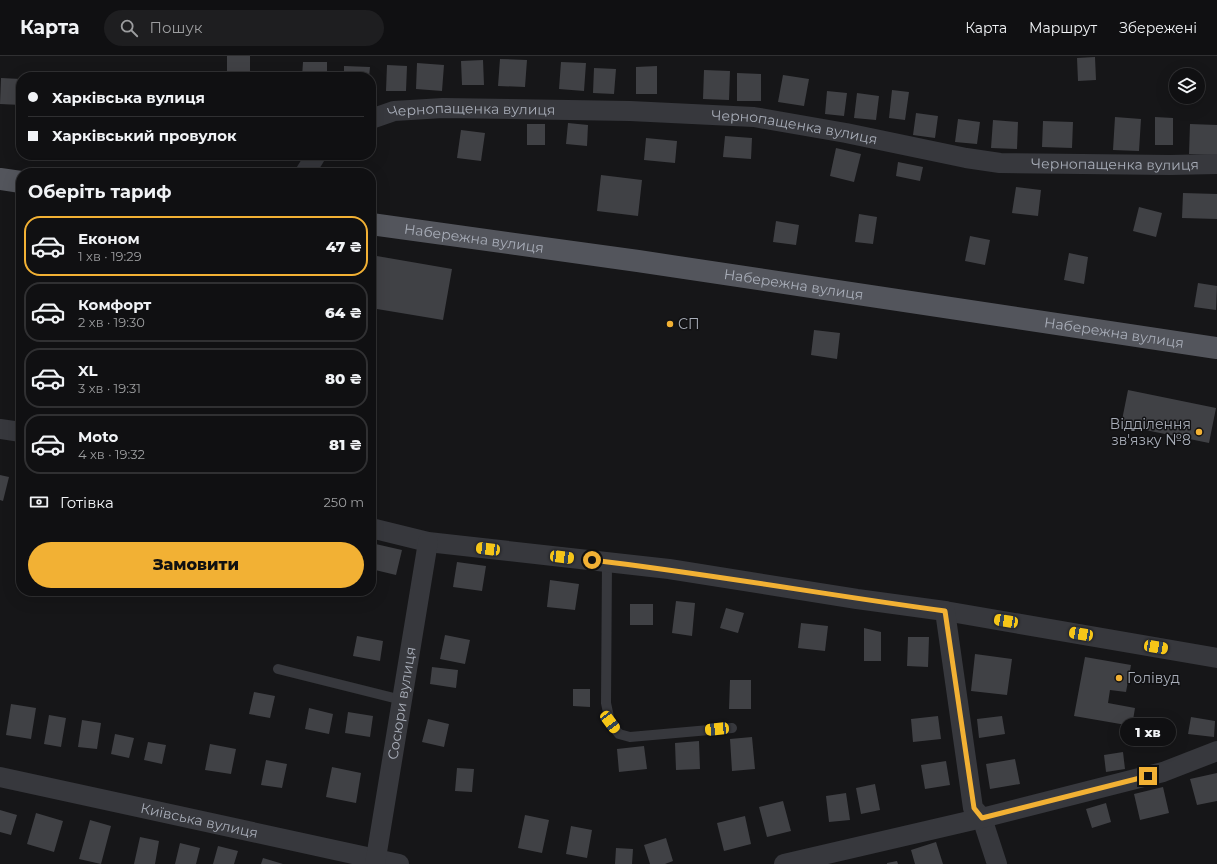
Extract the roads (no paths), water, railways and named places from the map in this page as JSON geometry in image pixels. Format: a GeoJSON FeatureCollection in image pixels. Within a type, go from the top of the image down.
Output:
{"type":"FeatureCollection","features":[{"type":"Feature","properties":{"kind":"main road"},"geometry":{"type":"LineString","coordinates":[[0,180],[16,182]]}},
{"type":"Feature","properties":{"kind":"main road","name":"Набережна вулиця"},"geometry":{"type":"LineString","coordinates":[[376,225],[646,262],[1217,348]]}},
{"type":"Feature","properties":{"kind":"street","name":"Чернопащенка вулиця"},"geometry":{"type":"LineString","coordinates":[[376,117],[394,111],[443,108],[630,111],[754,117],[846,133],[896,145],[1000,163],[1170,165],[1217,164]]}},
{"type":"Feature","properties":{"kind":"street"},"geometry":{"type":"LineString","coordinates":[[0,429],[16,431]]}},
{"type":"Feature","properties":{"kind":"street"},"geometry":{"type":"LineString","coordinates":[[376,529],[428,542],[669,569],[857,599],[945,611],[1217,658]]}},
{"type":"Feature","properties":{"kind":"street","name":"Сосюри вулиця"},"geometry":{"type":"LineString","coordinates":[[375,862],[428,542]]}},
{"type":"Feature","properties":{"kind":"street"},"geometry":{"type":"LineString","coordinates":[[945,611],[974,808],[982,818],[997,864]]}},
{"type":"Feature","properties":{"kind":"street"},"geometry":{"type":"LineString","coordinates":[[784,864],[982,818],[1163,772],[1217,751]]}},
{"type":"Feature","properties":{"kind":"street","name":"Київська вулиця"},"geometry":{"type":"LineString","coordinates":[[0,777],[375,862],[399,864]]}},
{"type":"Feature","properties":{"kind":"lane"},"geometry":{"type":"LineString","coordinates":[[607,562],[606,703],[610,722],[620,734],[630,737],[732,728]]}},
{"type":"Feature","properties":{"kind":"lane"},"geometry":{"type":"LineString","coordinates":[[278,670],[402,700]]}},
{"type":"Feature","properties":{"kind":"place","name":"СП"},"geometry":{"type":"Point","coordinates":[670,324]}},
{"type":"Feature","properties":{"kind":"place","name":"Відділення зв'язку №8"},"geometry":{"type":"Point","coordinates":[1199,432]}},
{"type":"Feature","properties":{"kind":"place","name":"Голівуд"},"geometry":{"type":"Point","coordinates":[1119,678]}}]}
